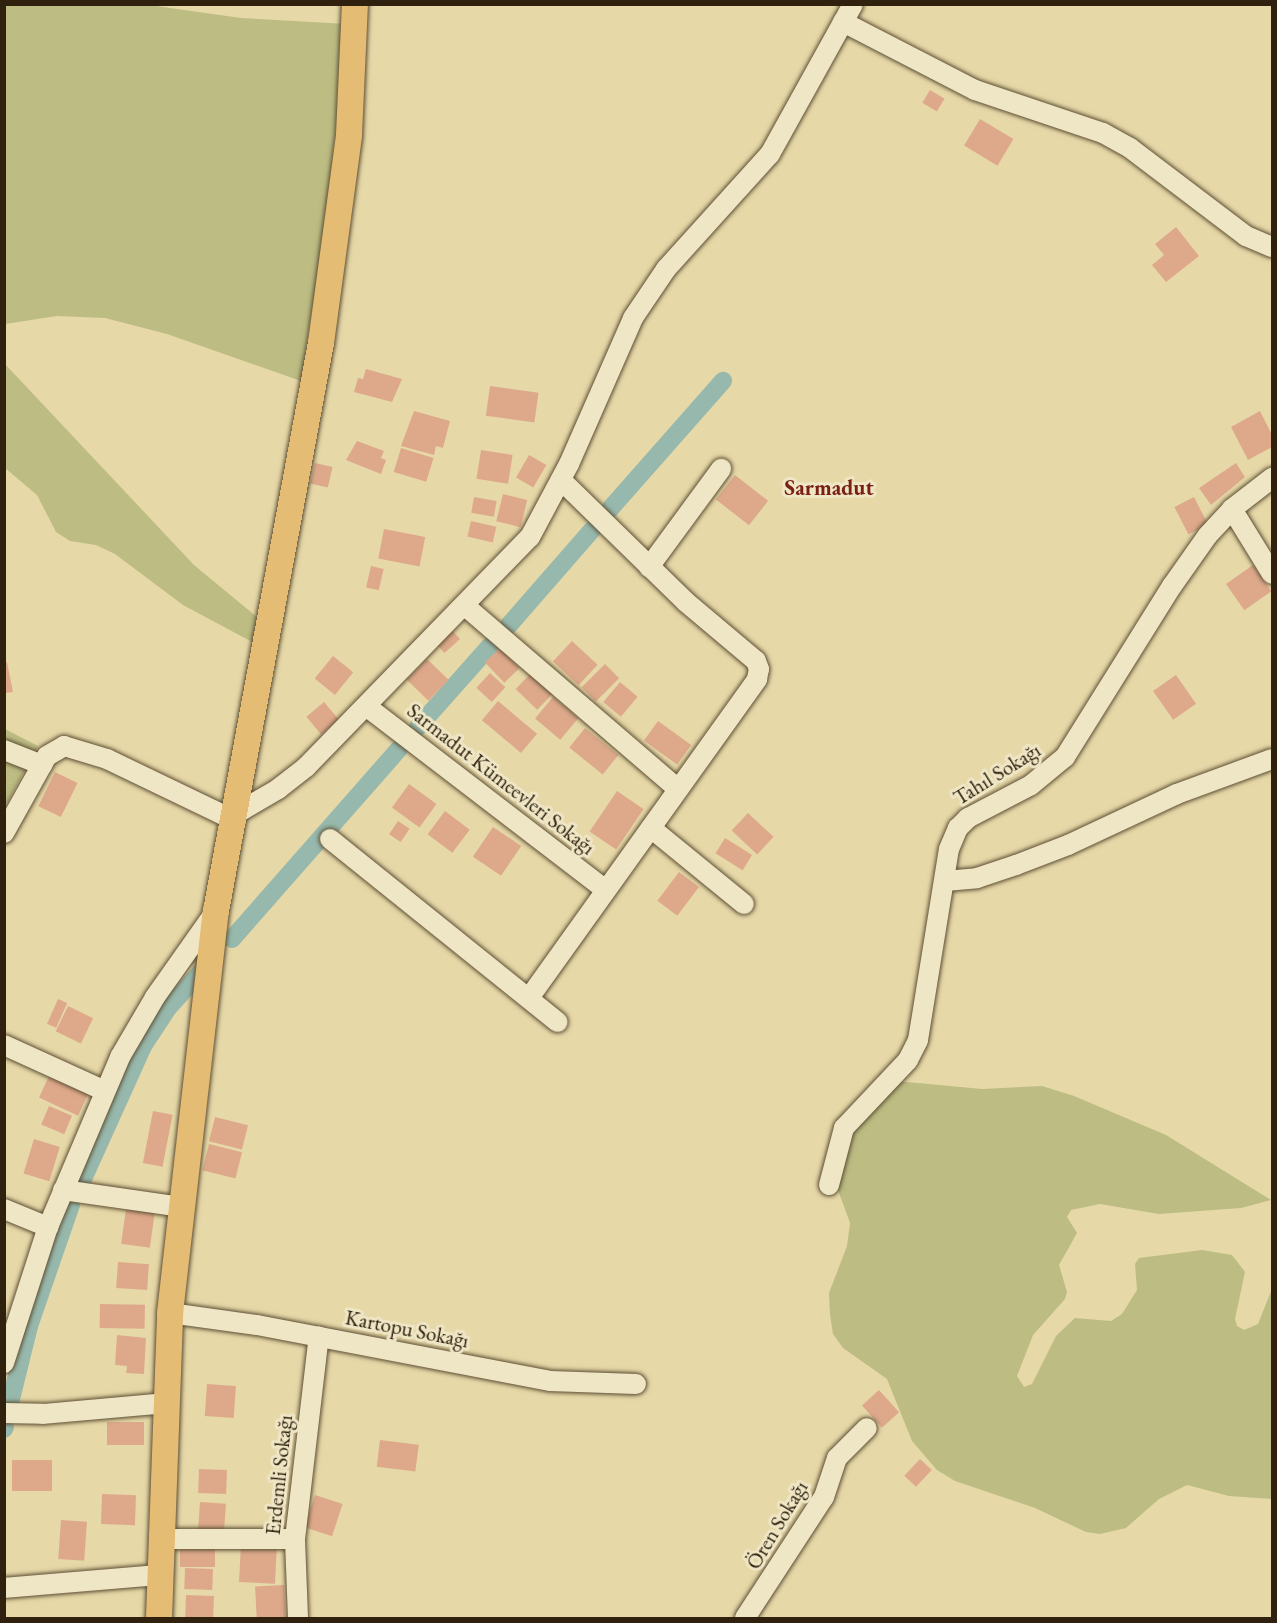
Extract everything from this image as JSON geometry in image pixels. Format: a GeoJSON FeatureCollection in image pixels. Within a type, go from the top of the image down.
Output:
{"type":"FeatureCollection","features":[{"type":"Feature","properties":{"kind":"main road"},"geometry":{"type":"LineString","coordinates":[[159,1618],[170,1312],[216,911],[236,817],[321,343],[349,135],[356,4]]}},
{"type":"Feature","properties":{"kind":"street"},"geometry":{"type":"LineString","coordinates":[[4,833],[42,765],[55,748],[77,748],[236,817],[306,767],[530,537],[561,480],[638,309],[666,269],[770,154],[853,4]]}},
{"type":"Feature","properties":{"kind":"street"},"geometry":{"type":"LineString","coordinates":[[843,22],[975,90],[1103,133],[1130,148],[1246,236],[1272,247]]}},
{"type":"Feature","properties":{"kind":"street"},"geometry":{"type":"LineString","coordinates":[[649,567],[721,469]]}},
{"type":"Feature","properties":{"kind":"street","name":"Tahıl Sokağı"},"geometry":{"type":"LineString","coordinates":[[829,1185],[844,1128],[908,1060],[918,1041],[952,838],[958,828],[968,818],[1031,785],[1065,757],[1172,586],[1232,509],[1272,478]]}},
{"type":"Feature","properties":{"kind":"street"},"geometry":{"type":"LineString","coordinates":[[529,998],[757,679],[759,669],[756,661],[649,567],[561,480]]}},
{"type":"Feature","properties":{"kind":"street"},"geometry":{"type":"LineString","coordinates":[[1232,509],[1272,574]]}},
{"type":"Feature","properties":{"kind":"street"},"geometry":{"type":"LineString","coordinates":[[464,605],[678,789]]}},
{"type":"Feature","properties":{"kind":"street","name":"Sarmadut Kümeevleri Sokağı"},"geometry":{"type":"LineString","coordinates":[[366,706],[606,890]]}},
{"type":"Feature","properties":{"kind":"street"},"geometry":{"type":"LineString","coordinates":[[4,750],[42,765]]}},
{"type":"Feature","properties":{"kind":"street"},"geometry":{"type":"LineString","coordinates":[[945,881],[977,878],[1026,861],[1177,794],[1272,759]]}},
{"type":"Feature","properties":{"kind":"street"},"geometry":{"type":"LineString","coordinates":[[651,828],[744,904]]}},
{"type":"Feature","properties":{"kind":"street"},"geometry":{"type":"LineString","coordinates":[[330,840],[558,1022]]}},
{"type":"Feature","properties":{"kind":"street"},"geometry":{"type":"LineString","coordinates":[[6,1350],[48,1227],[105,1090],[142,1016],[216,911]]}},
{"type":"Feature","properties":{"kind":"street"},"geometry":{"type":"LineString","coordinates":[[4,1045],[105,1090]]}},
{"type":"Feature","properties":{"kind":"street"},"geometry":{"type":"LineString","coordinates":[[63,1190],[181,1207]]}},
{"type":"Feature","properties":{"kind":"street"},"geometry":{"type":"LineString","coordinates":[[4,1209],[48,1227]]}},
{"type":"Feature","properties":{"kind":"street","name":"Kartopu Sokağı"},"geometry":{"type":"LineString","coordinates":[[170,1312],[319,1336],[550,1381],[636,1384]]}},
{"type":"Feature","properties":{"kind":"street","name":"Erdemli Sokağı"},"geometry":{"type":"LineString","coordinates":[[298,1618],[296,1539],[319,1336]]}},
{"type":"Feature","properties":{"kind":"street"},"geometry":{"type":"LineString","coordinates":[[4,1413],[43,1414],[166,1403]]}},
{"type":"Feature","properties":{"kind":"street","name":"Ören Sokağı"},"geometry":{"type":"LineString","coordinates":[[745,1618],[824,1497],[837,1458],[867,1428]]}},
{"type":"Feature","properties":{"kind":"street"},"geometry":{"type":"LineString","coordinates":[[161,1539],[296,1539]]}},
{"type":"Feature","properties":{"kind":"street"},"geometry":{"type":"LineString","coordinates":[[4,1588],[160,1575]]}},
{"type":"Feature","properties":{"kind":"green space"},"geometry":{"type":"Polygon","coordinates":[[[5,5],[149,5],[241,18],[347,24],[325,224],[301,381],[167,334],[105,318],[57,316],[5,324],[5,5]]]}},
{"type":"Feature","properties":{"kind":"green space"},"geometry":{"type":"Polygon","coordinates":[[[4,363],[194,565],[258,618],[254,643],[183,605],[115,554],[96,545],[70,541],[56,532],[37,495],[5,468],[4,363]]]}},
{"type":"Feature","properties":{"kind":"green space"},"geometry":{"type":"Polygon","coordinates":[[[5,729],[38,746],[5,806],[5,729]]]}},
{"type":"Feature","properties":{"kind":"green space"},"geometry":{"type":"Polygon","coordinates":[[[896,1081],[982,1089],[1042,1086],[1074,1096],[1166,1135],[1271,1200],[1241,1208],[1159,1214],[1100,1204],[1071,1210],[1067,1217],[1077,1233],[1059,1265],[1067,1292],[1065,1299],[1033,1335],[1017,1376],[1024,1387],[1032,1384],[1056,1336],[1075,1318],[1111,1321],[1122,1314],[1137,1290],[1135,1264],[1139,1258],[1202,1250],[1232,1255],[1245,1272],[1235,1319],[1237,1326],[1244,1330],[1258,1324],[1272,1289],[1272,1499],[1229,1496],[1187,1485],[1159,1499],[1126,1528],[1100,1534],[1086,1532],[1035,1508],[955,1481],[937,1470],[912,1441],[887,1379],[843,1348],[833,1334],[830,1315],[829,1293],[847,1246],[850,1223],[838,1190],[839,1166],[847,1137],[896,1081]]]}},
{"type":"Feature","properties":{"kind":"building"},"geometry":{"type":"Polygon","coordinates":[[[930,90],[945,99],[937,112],[922,103],[930,90]]]}},
{"type":"Feature","properties":{"kind":"building"},"geometry":{"type":"Polygon","coordinates":[[[980,119],[1013,139],[997,166],[964,146],[980,119]]]}},
{"type":"Feature","properties":{"kind":"building"},"geometry":{"type":"Polygon","coordinates":[[[1176,227],[1199,256],[1166,282],[1152,265],[1164,255],[1155,244],[1176,227]]]}},
{"type":"Feature","properties":{"kind":"building"},"geometry":{"type":"Polygon","coordinates":[[[366,369],[402,379],[392,402],[354,392],[358,378],[363,379],[366,369]]]}},
{"type":"Feature","properties":{"kind":"building"},"geometry":{"type":"Polygon","coordinates":[[[490,386],[539,393],[534,423],[486,416],[490,386]]]}},
{"type":"Feature","properties":{"kind":"building"},"geometry":{"type":"Polygon","coordinates":[[[414,411],[450,421],[443,448],[436,446],[434,455],[401,446],[414,411]]]}},
{"type":"Feature","properties":{"kind":"building"},"geometry":{"type":"Polygon","coordinates":[[[1260,411],[1272,435],[1272,447],[1248,460],[1231,427],[1260,411]]]}},
{"type":"Feature","properties":{"kind":"building"},"geometry":{"type":"Polygon","coordinates":[[[357,441],[384,451],[381,458],[386,460],[381,474],[346,460],[357,441]]]}},
{"type":"Feature","properties":{"kind":"building"},"geometry":{"type":"Polygon","coordinates":[[[401,448],[434,458],[426,482],[394,472],[401,448]]]}},
{"type":"Feature","properties":{"kind":"building"},"geometry":{"type":"Polygon","coordinates":[[[481,450],[513,455],[508,484],[476,479],[481,450]]]}},
{"type":"Feature","properties":{"kind":"building"},"geometry":{"type":"Polygon","coordinates":[[[529,455],[546,465],[533,488],[516,478],[529,455]]]}},
{"type":"Feature","properties":{"kind":"building"},"geometry":{"type":"Polygon","coordinates":[[[315,463],[333,467],[328,488],[310,483],[315,463]]]}},
{"type":"Feature","properties":{"kind":"building"},"geometry":{"type":"Polygon","coordinates":[[[1236,463],[1245,477],[1211,505],[1199,488],[1236,463]]]}},
{"type":"Feature","properties":{"kind":"building"},"geometry":{"type":"Polygon","coordinates":[[[735,475],[768,501],[749,525],[716,499],[735,475]]]}},
{"type":"Feature","properties":{"kind":"building"},"geometry":{"type":"Polygon","coordinates":[[[503,494],[527,500],[520,527],[496,521],[503,494]]]}},
{"type":"Feature","properties":{"kind":"building"},"geometry":{"type":"Polygon","coordinates":[[[474,497],[497,501],[494,517],[471,513],[474,497]]]}},
{"type":"Feature","properties":{"kind":"building"},"geometry":{"type":"Polygon","coordinates":[[[1194,497],[1208,525],[1188,535],[1174,507],[1194,497]]]}},
{"type":"Feature","properties":{"kind":"building"},"geometry":{"type":"Polygon","coordinates":[[[471,521],[496,527],[493,542],[467,537],[471,521]]]}},
{"type":"Feature","properties":{"kind":"building"},"geometry":{"type":"Polygon","coordinates":[[[384,529],[425,537],[420,566],[378,558],[384,529]]]}},
{"type":"Feature","properties":{"kind":"building"},"geometry":{"type":"Polygon","coordinates":[[[1253,565],[1271,591],[1244,610],[1226,584],[1253,565]]]}},
{"type":"Feature","properties":{"kind":"building"},"geometry":{"type":"Polygon","coordinates":[[[371,566],[384,569],[379,590],[366,587],[371,566]]]}},
{"type":"Feature","properties":{"kind":"building"},"geometry":{"type":"Polygon","coordinates":[[[452,630],[460,639],[444,653],[436,644],[452,630]]]}},
{"type":"Feature","properties":{"kind":"building"},"geometry":{"type":"Polygon","coordinates":[[[572,641],[598,665],[579,685],[553,661],[572,641]]]}},
{"type":"Feature","properties":{"kind":"building"},"geometry":{"type":"Polygon","coordinates":[[[500,648],[519,668],[504,683],[485,663],[500,648]]]}},
{"type":"Feature","properties":{"kind":"building"},"geometry":{"type":"Polygon","coordinates":[[[333,656],[353,672],[335,695],[315,679],[333,656]]]}},
{"type":"Feature","properties":{"kind":"building"},"geometry":{"type":"Polygon","coordinates":[[[427,659],[449,680],[428,701],[407,680],[427,659]]]}},
{"type":"Feature","properties":{"kind":"building"},"geometry":{"type":"Polygon","coordinates":[[[7,662],[13,692],[4,693],[4,663],[7,662]]]}},
{"type":"Feature","properties":{"kind":"building"},"geometry":{"type":"Polygon","coordinates":[[[605,664],[619,678],[596,701],[582,687],[605,664]]]}},
{"type":"Feature","properties":{"kind":"building"},"geometry":{"type":"Polygon","coordinates":[[[533,671],[555,692],[537,710],[516,689],[533,671]]]}},
{"type":"Feature","properties":{"kind":"building"},"geometry":{"type":"Polygon","coordinates":[[[490,673],[505,687],[492,702],[476,688],[490,673]]]}},
{"type":"Feature","properties":{"kind":"building"},"geometry":{"type":"Polygon","coordinates":[[[1176,675],[1196,704],[1173,720],[1153,691],[1176,675]]]}},
{"type":"Feature","properties":{"kind":"building"},"geometry":{"type":"Polygon","coordinates":[[[620,682],[638,697],[621,717],[603,702],[620,682]]]}},
{"type":"Feature","properties":{"kind":"building"},"geometry":{"type":"Polygon","coordinates":[[[553,697],[578,718],[560,740],[535,718],[553,697]]]}},
{"type":"Feature","properties":{"kind":"building"},"geometry":{"type":"Polygon","coordinates":[[[498,701],[537,734],[521,753],[482,720],[498,701]]]}},
{"type":"Feature","properties":{"kind":"building"},"geometry":{"type":"Polygon","coordinates":[[[324,702],[339,720],[321,734],[306,717],[324,702]]]}},
{"type":"Feature","properties":{"kind":"building"},"geometry":{"type":"Polygon","coordinates":[[[658,721],[691,745],[677,765],[644,740],[658,721]]]}},
{"type":"Feature","properties":{"kind":"building"},"geometry":{"type":"Polygon","coordinates":[[[585,728],[618,755],[603,774],[569,747],[585,728]]]}},
{"type":"Feature","properties":{"kind":"building"},"geometry":{"type":"Polygon","coordinates":[[[55,772],[77,783],[61,817],[38,806],[55,772]]]}},
{"type":"Feature","properties":{"kind":"building"},"geometry":{"type":"Polygon","coordinates":[[[409,784],[437,804],[419,827],[392,807],[409,784]]]}},
{"type":"Feature","properties":{"kind":"building"},"geometry":{"type":"Polygon","coordinates":[[[617,791],[644,809],[616,850],[590,832],[617,791]]]}},
{"type":"Feature","properties":{"kind":"building"},"geometry":{"type":"Polygon","coordinates":[[[445,811],[470,830],[452,853],[428,834],[445,811]]]}},
{"type":"Feature","properties":{"kind":"building"},"geometry":{"type":"Polygon","coordinates":[[[748,813],[774,837],[757,854],[732,831],[748,813]]]}},
{"type":"Feature","properties":{"kind":"building"},"geometry":{"type":"Polygon","coordinates":[[[398,821],[410,829],[401,842],[389,834],[398,821]]]}},
{"type":"Feature","properties":{"kind":"building"},"geometry":{"type":"Polygon","coordinates":[[[493,827],[521,846],[501,876],[473,857],[493,827]]]}},
{"type":"Feature","properties":{"kind":"building"},"geometry":{"type":"Polygon","coordinates":[[[725,838],[752,855],[743,870],[715,853],[725,838]]]}},
{"type":"Feature","properties":{"kind":"building"},"geometry":{"type":"Polygon","coordinates":[[[679,872],[699,887],[677,916],[657,901],[679,872]]]}},
{"type":"Feature","properties":{"kind":"building"},"geometry":{"type":"Polygon","coordinates":[[[58,999],[67,1003],[56,1028],[47,1024],[58,999]]]}},
{"type":"Feature","properties":{"kind":"building"},"geometry":{"type":"Polygon","coordinates":[[[68,1006],[93,1018],[81,1043],[56,1031],[68,1006]]]}},
{"type":"Feature","properties":{"kind":"building"},"geometry":{"type":"Polygon","coordinates":[[[50,1074],[89,1092],[78,1116],[39,1098],[50,1074]]]}},
{"type":"Feature","properties":{"kind":"building"},"geometry":{"type":"Polygon","coordinates":[[[49,1106],[72,1116],[64,1134],[41,1124],[49,1106]]]}},
{"type":"Feature","properties":{"kind":"building"},"geometry":{"type":"Polygon","coordinates":[[[153,1111],[173,1115],[163,1167],[143,1163],[153,1111]]]}},
{"type":"Feature","properties":{"kind":"building"},"geometry":{"type":"Polygon","coordinates":[[[215,1117],[248,1125],[242,1149],[209,1141],[215,1117]]]}},
{"type":"Feature","properties":{"kind":"building"},"geometry":{"type":"Polygon","coordinates":[[[34,1139],[60,1147],[49,1181],[23,1173],[34,1139]]]}},
{"type":"Feature","properties":{"kind":"building"},"geometry":{"type":"Polygon","coordinates":[[[209,1144],[242,1152],[235,1178],[202,1170],[209,1144]]]}},
{"type":"Feature","properties":{"kind":"building"},"geometry":{"type":"Polygon","coordinates":[[[126,1209],[155,1213],[150,1248],[121,1244],[126,1209]]]}},
{"type":"Feature","properties":{"kind":"building"},"geometry":{"type":"Polygon","coordinates":[[[118,1262],[149,1264],[147,1290],[116,1288],[118,1262]]]}},
{"type":"Feature","properties":{"kind":"building"},"geometry":{"type":"Polygon","coordinates":[[[100,1304],[145,1305],[145,1329],[100,1328],[100,1304]]]}},
{"type":"Feature","properties":{"kind":"building"},"geometry":{"type":"Polygon","coordinates":[[[117,1335],[146,1338],[144,1374],[126,1373],[127,1366],[115,1365],[117,1335]]]}},
{"type":"Feature","properties":{"kind":"building"},"geometry":{"type":"Polygon","coordinates":[[[207,1384],[236,1386],[234,1418],[205,1416],[207,1384]]]}},
{"type":"Feature","properties":{"kind":"building"},"geometry":{"type":"Polygon","coordinates":[[[879,1390],[899,1412],[882,1428],[862,1405],[879,1390]]]}},
{"type":"Feature","properties":{"kind":"building"},"geometry":{"type":"Polygon","coordinates":[[[107,1422],[144,1422],[144,1445],[107,1445],[107,1422]]]}},
{"type":"Feature","properties":{"kind":"building"},"geometry":{"type":"Polygon","coordinates":[[[380,1440],[419,1445],[415,1472],[377,1467],[380,1440]]]}},
{"type":"Feature","properties":{"kind":"building"},"geometry":{"type":"Polygon","coordinates":[[[920,1459],[932,1470],[916,1487],[904,1476],[920,1459]]]}},
{"type":"Feature","properties":{"kind":"building"},"geometry":{"type":"Polygon","coordinates":[[[12,1460],[52,1460],[52,1491],[12,1491],[12,1460]]]}},
{"type":"Feature","properties":{"kind":"building"},"geometry":{"type":"Polygon","coordinates":[[[199,1469],[227,1470],[226,1494],[198,1493],[199,1469]]]}},
{"type":"Feature","properties":{"kind":"building"},"geometry":{"type":"Polygon","coordinates":[[[102,1494],[136,1495],[135,1525],[101,1524],[102,1494]]]}},
{"type":"Feature","properties":{"kind":"building"},"geometry":{"type":"Polygon","coordinates":[[[315,1495],[343,1504],[332,1536],[304,1527],[315,1495]]]}},
{"type":"Feature","properties":{"kind":"building"},"geometry":{"type":"Polygon","coordinates":[[[200,1502],[226,1504],[224,1532],[198,1530],[200,1502]]]}},
{"type":"Feature","properties":{"kind":"building"},"geometry":{"type":"Polygon","coordinates":[[[61,1520],[87,1522],[84,1561],[58,1559],[61,1520]]]}},
{"type":"Feature","properties":{"kind":"building"},"geometry":{"type":"Polygon","coordinates":[[[180,1544],[215,1544],[215,1567],[180,1567],[180,1544]]]}},
{"type":"Feature","properties":{"kind":"building"},"geometry":{"type":"Polygon","coordinates":[[[241,1544],[277,1546],[275,1584],[239,1582],[241,1544]]]}},
{"type":"Feature","properties":{"kind":"building"},"geometry":{"type":"Polygon","coordinates":[[[185,1568],[213,1569],[212,1590],[184,1589],[185,1568]]]}},
{"type":"Feature","properties":{"kind":"building"},"geometry":{"type":"Polygon","coordinates":[[[284,1585],[286,1618],[257,1618],[255,1587],[284,1585]]]}},
{"type":"Feature","properties":{"kind":"building"},"geometry":{"type":"Polygon","coordinates":[[[186,1595],[214,1596],[213,1618],[185,1618],[186,1595]]]}},
{"type":"Feature","properties":{"kind":"waterway"},"geometry":{"type":"LineString","coordinates":[[610,509],[723,381]]}},
{"type":"Feature","properties":{"kind":"waterway"},"geometry":{"type":"LineString","coordinates":[[509,625],[592,530]]}},
{"type":"Feature","properties":{"kind":"waterway"},"geometry":{"type":"LineString","coordinates":[[418,727],[490,646]]}},
{"type":"Feature","properties":{"kind":"waterway"},"geometry":{"type":"LineString","coordinates":[[232,939],[399,749]]}},
{"type":"Feature","properties":{"kind":"waterway"},"geometry":{"type":"LineString","coordinates":[[83,1179],[143,1046],[168,1008],[200,973]]}},
{"type":"Feature","properties":{"kind":"waterway"},"geometry":{"type":"LineString","coordinates":[[11,1399],[29,1326],[71,1205]]}},
{"type":"Feature","properties":{"kind":"district","name":"Sarmadut"},"geometry":{"type":"Point","coordinates":[829,488]}}]}
